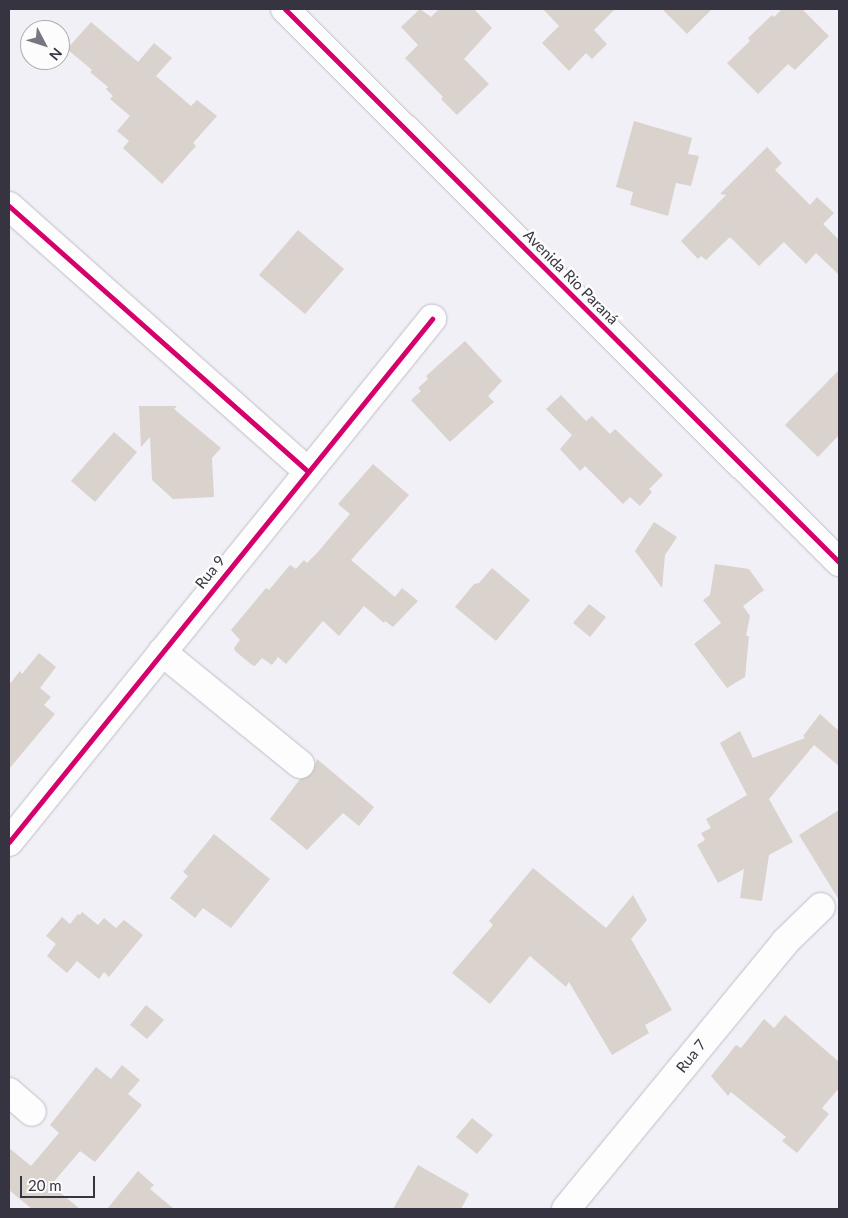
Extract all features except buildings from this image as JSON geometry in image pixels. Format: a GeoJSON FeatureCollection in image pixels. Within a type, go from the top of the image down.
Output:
{"type":"FeatureCollection","features":[{"type":"Feature","properties":{"kind":"street","name":"Avenida Rio Paraná"},"geometry":{"type":"LineString","coordinates":[[286,9],[839,562]]}},
{"type":"Feature","properties":{"kind":"street"},"geometry":{"type":"LineString","coordinates":[[9,206],[308,471]]}},
{"type":"Feature","properties":{"kind":"street","name":"Rua 9"},"geometry":{"type":"LineString","coordinates":[[10,838],[432,319]]}},
{"type":"Feature","properties":{"kind":"street"},"geometry":{"type":"LineString","coordinates":[[162,652],[300,764]]}},
{"type":"Feature","properties":{"kind":"street","name":"Rua 7"},"geometry":{"type":"LineString","coordinates":[[566,1209],[786,942],[821,907]]}},
{"type":"Feature","properties":{"kind":"street"},"geometry":{"type":"LineString","coordinates":[[9,1092],[32,1112]]}},
{"type":"Feature","properties":{"kind":"cycle path"},"geometry":{"type":"LineString","coordinates":[[285,9],[839,562]]}},
{"type":"Feature","properties":{"kind":"cycle path"},"geometry":{"type":"LineString","coordinates":[[9,206],[308,471]]}},
{"type":"Feature","properties":{"kind":"cycle path"},"geometry":{"type":"LineString","coordinates":[[9,842],[432,319]]}}]}
